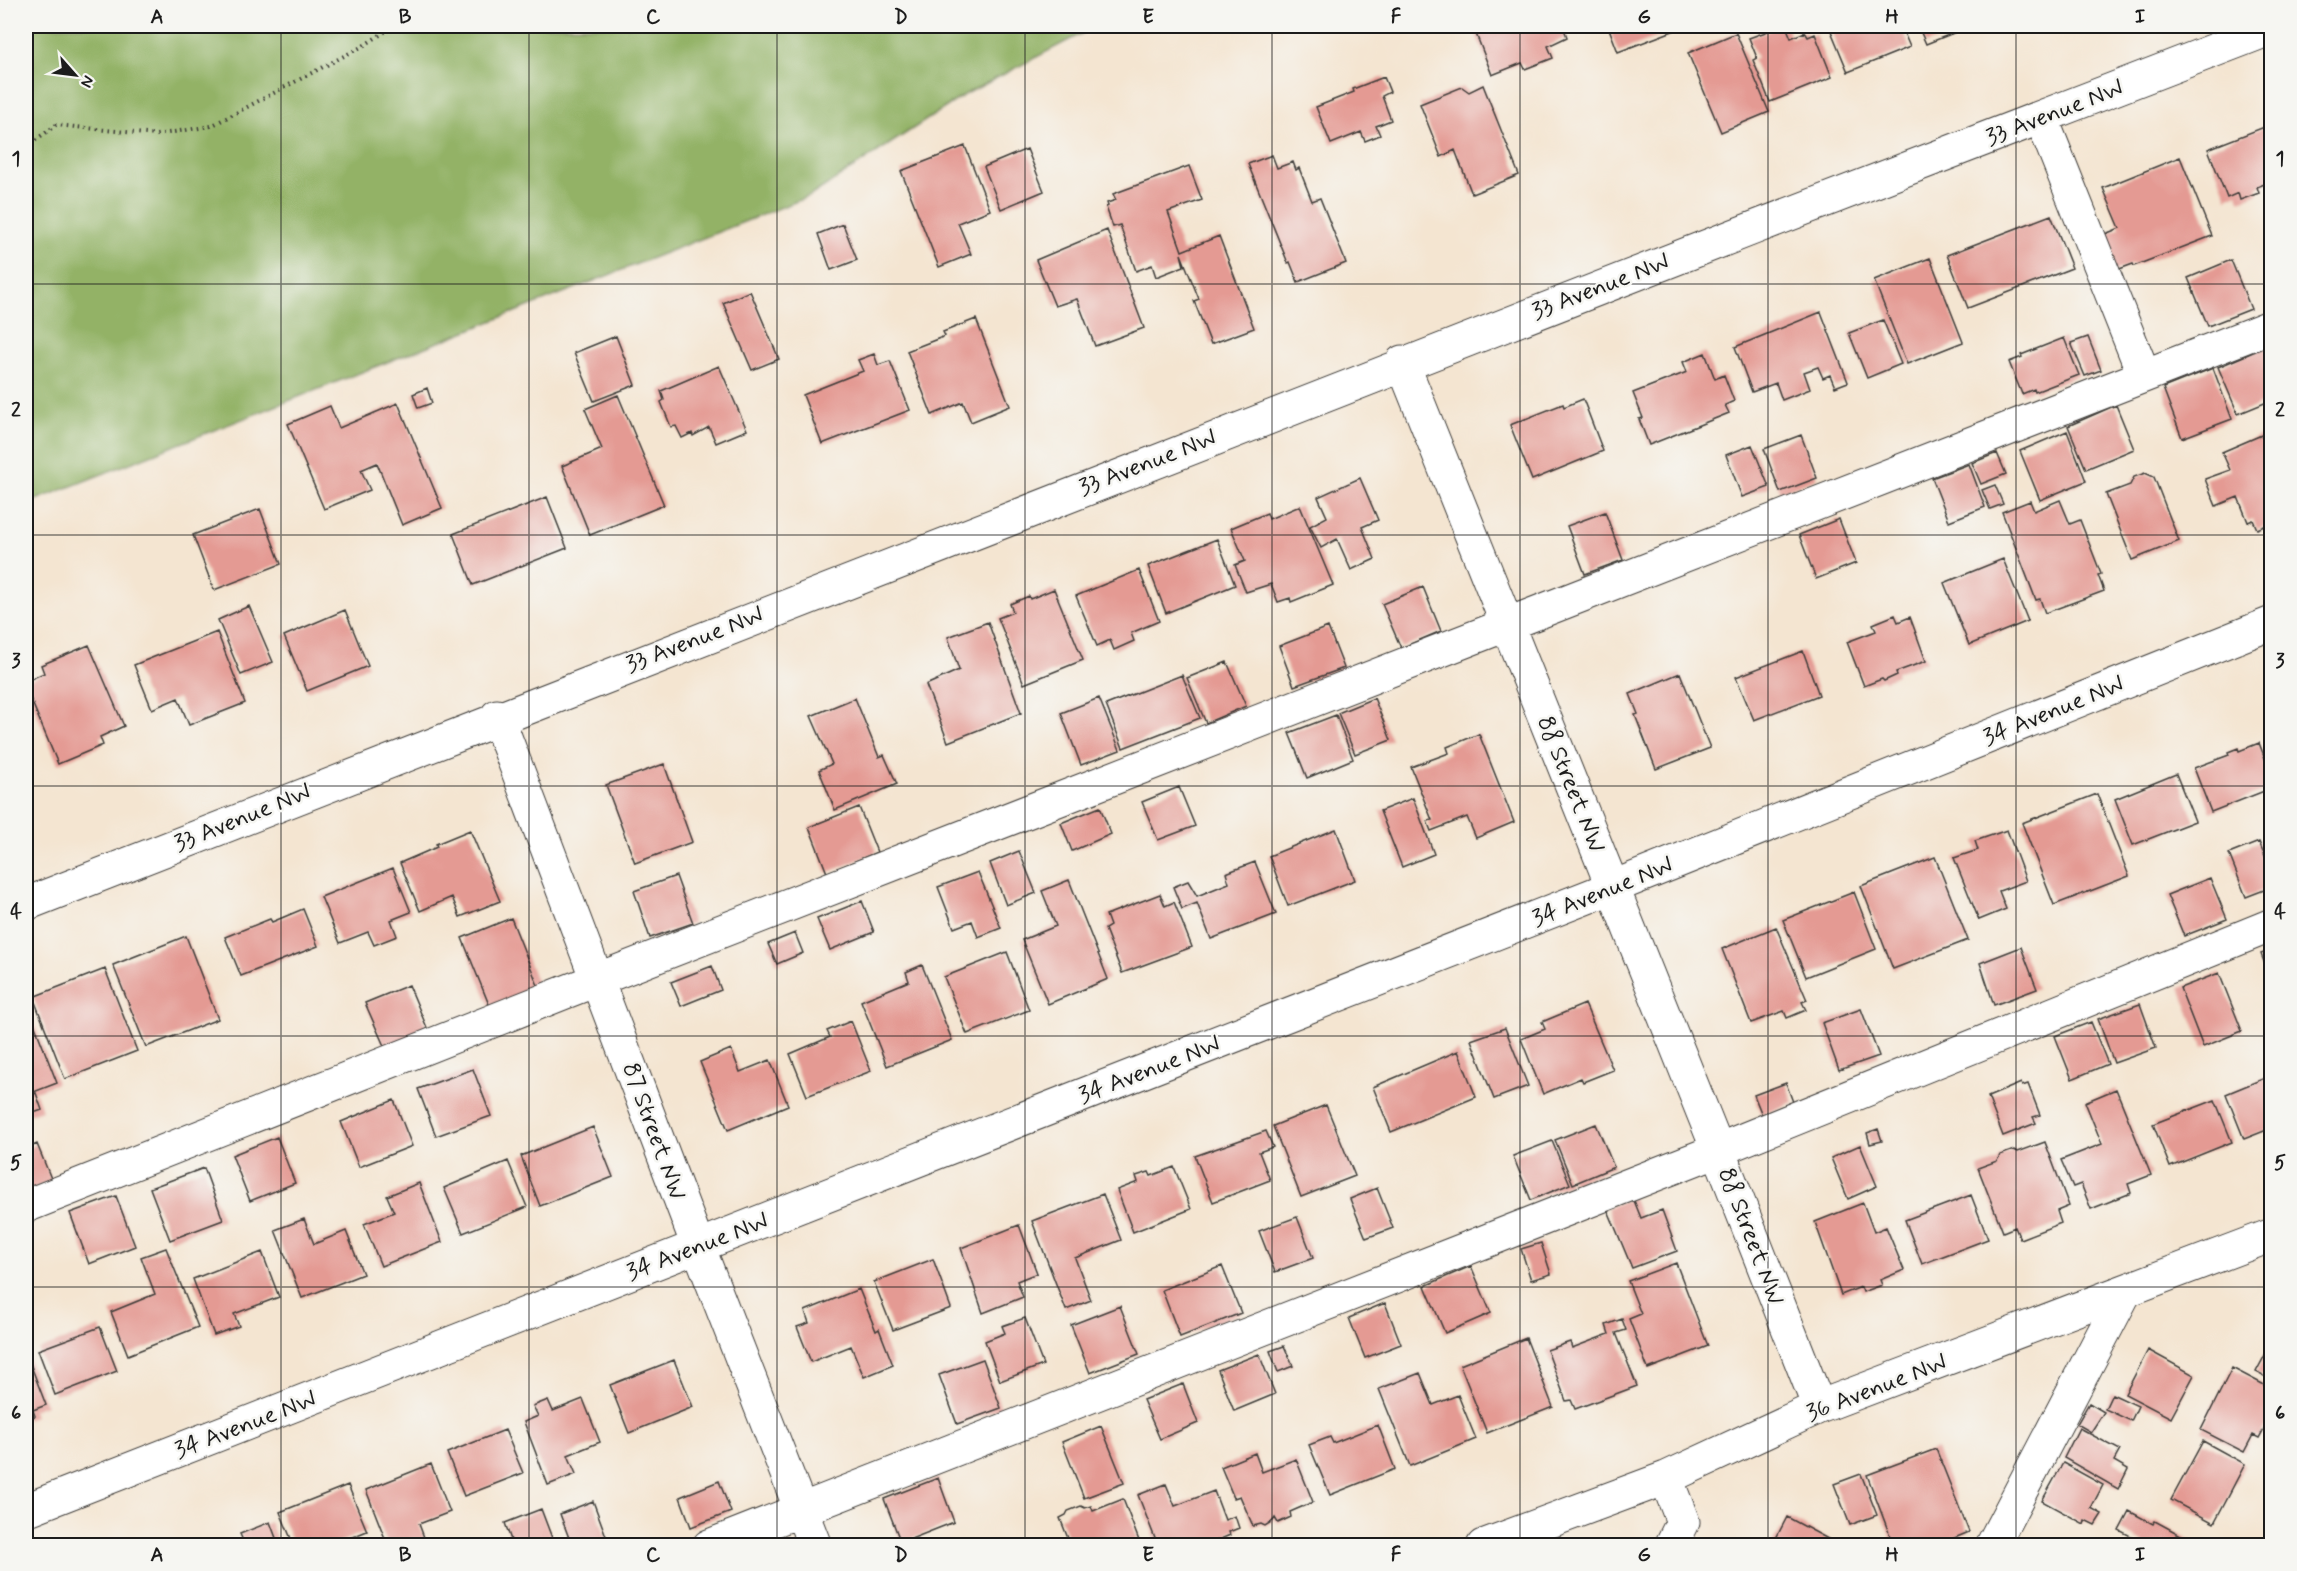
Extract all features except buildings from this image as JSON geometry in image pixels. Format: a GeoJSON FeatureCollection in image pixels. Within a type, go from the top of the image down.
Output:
{"type":"FeatureCollection","features":[{"type":"Feature","properties":{"kind":"street","name":"33 Avenue NW"},"geometry":{"type":"LineString","coordinates":[[26,904],[497,716],[1402,362],[2271,28]]}},
{"type":"Feature","properties":{"kind":"street"},"geometry":{"type":"LineString","coordinates":[[2042,117],[2144,375]]}},
{"type":"Feature","properties":{"kind":"street"},"geometry":{"type":"LineString","coordinates":[[26,1206],[2271,326]]}},
{"type":"Feature","properties":{"kind":"street","name":"88 Street NW"},"geometry":{"type":"LineString","coordinates":[[1402,362],[1819,1407]]}},
{"type":"Feature","properties":{"kind":"street","name":"34 Avenue NW"},"geometry":{"type":"LineString","coordinates":[[26,1510],[1613,887],[2271,623]]}},
{"type":"Feature","properties":{"kind":"street","name":"87 Street NW"},"geometry":{"type":"LineString","coordinates":[[497,716],[698,1246],[815,1545]]}},
{"type":"Feature","properties":{"kind":"street"},"geometry":{"type":"LineString","coordinates":[[709,1545],[1718,1150],[2271,925]]}},
{"type":"Feature","properties":{"kind":"street","name":"36 Avenue NW"},"geometry":{"type":"LineString","coordinates":[[1483,1545],[1666,1478],[1819,1407],[2271,1235]]}},
{"type":"Feature","properties":{"kind":"street"},"geometry":{"type":"LineString","coordinates":[[1992,1545],[2125,1292]]}},
{"type":"Feature","properties":{"kind":"street"},"geometry":{"type":"LineString","coordinates":[[1666,1478],[1683,1522],[1671,1545]]}},
{"type":"Feature","properties":{"kind":"path"},"geometry":{"type":"LineString","coordinates":[[26,147],[56,125],[156,135],[211,126],[363,46],[394,26]]}},
{"type":"Feature","properties":{"kind":"green space"},"geometry":{"type":"Polygon","coordinates":[[[26,26],[1096,26],[966,94],[810,196],[26,504],[26,26]]]}}]}
